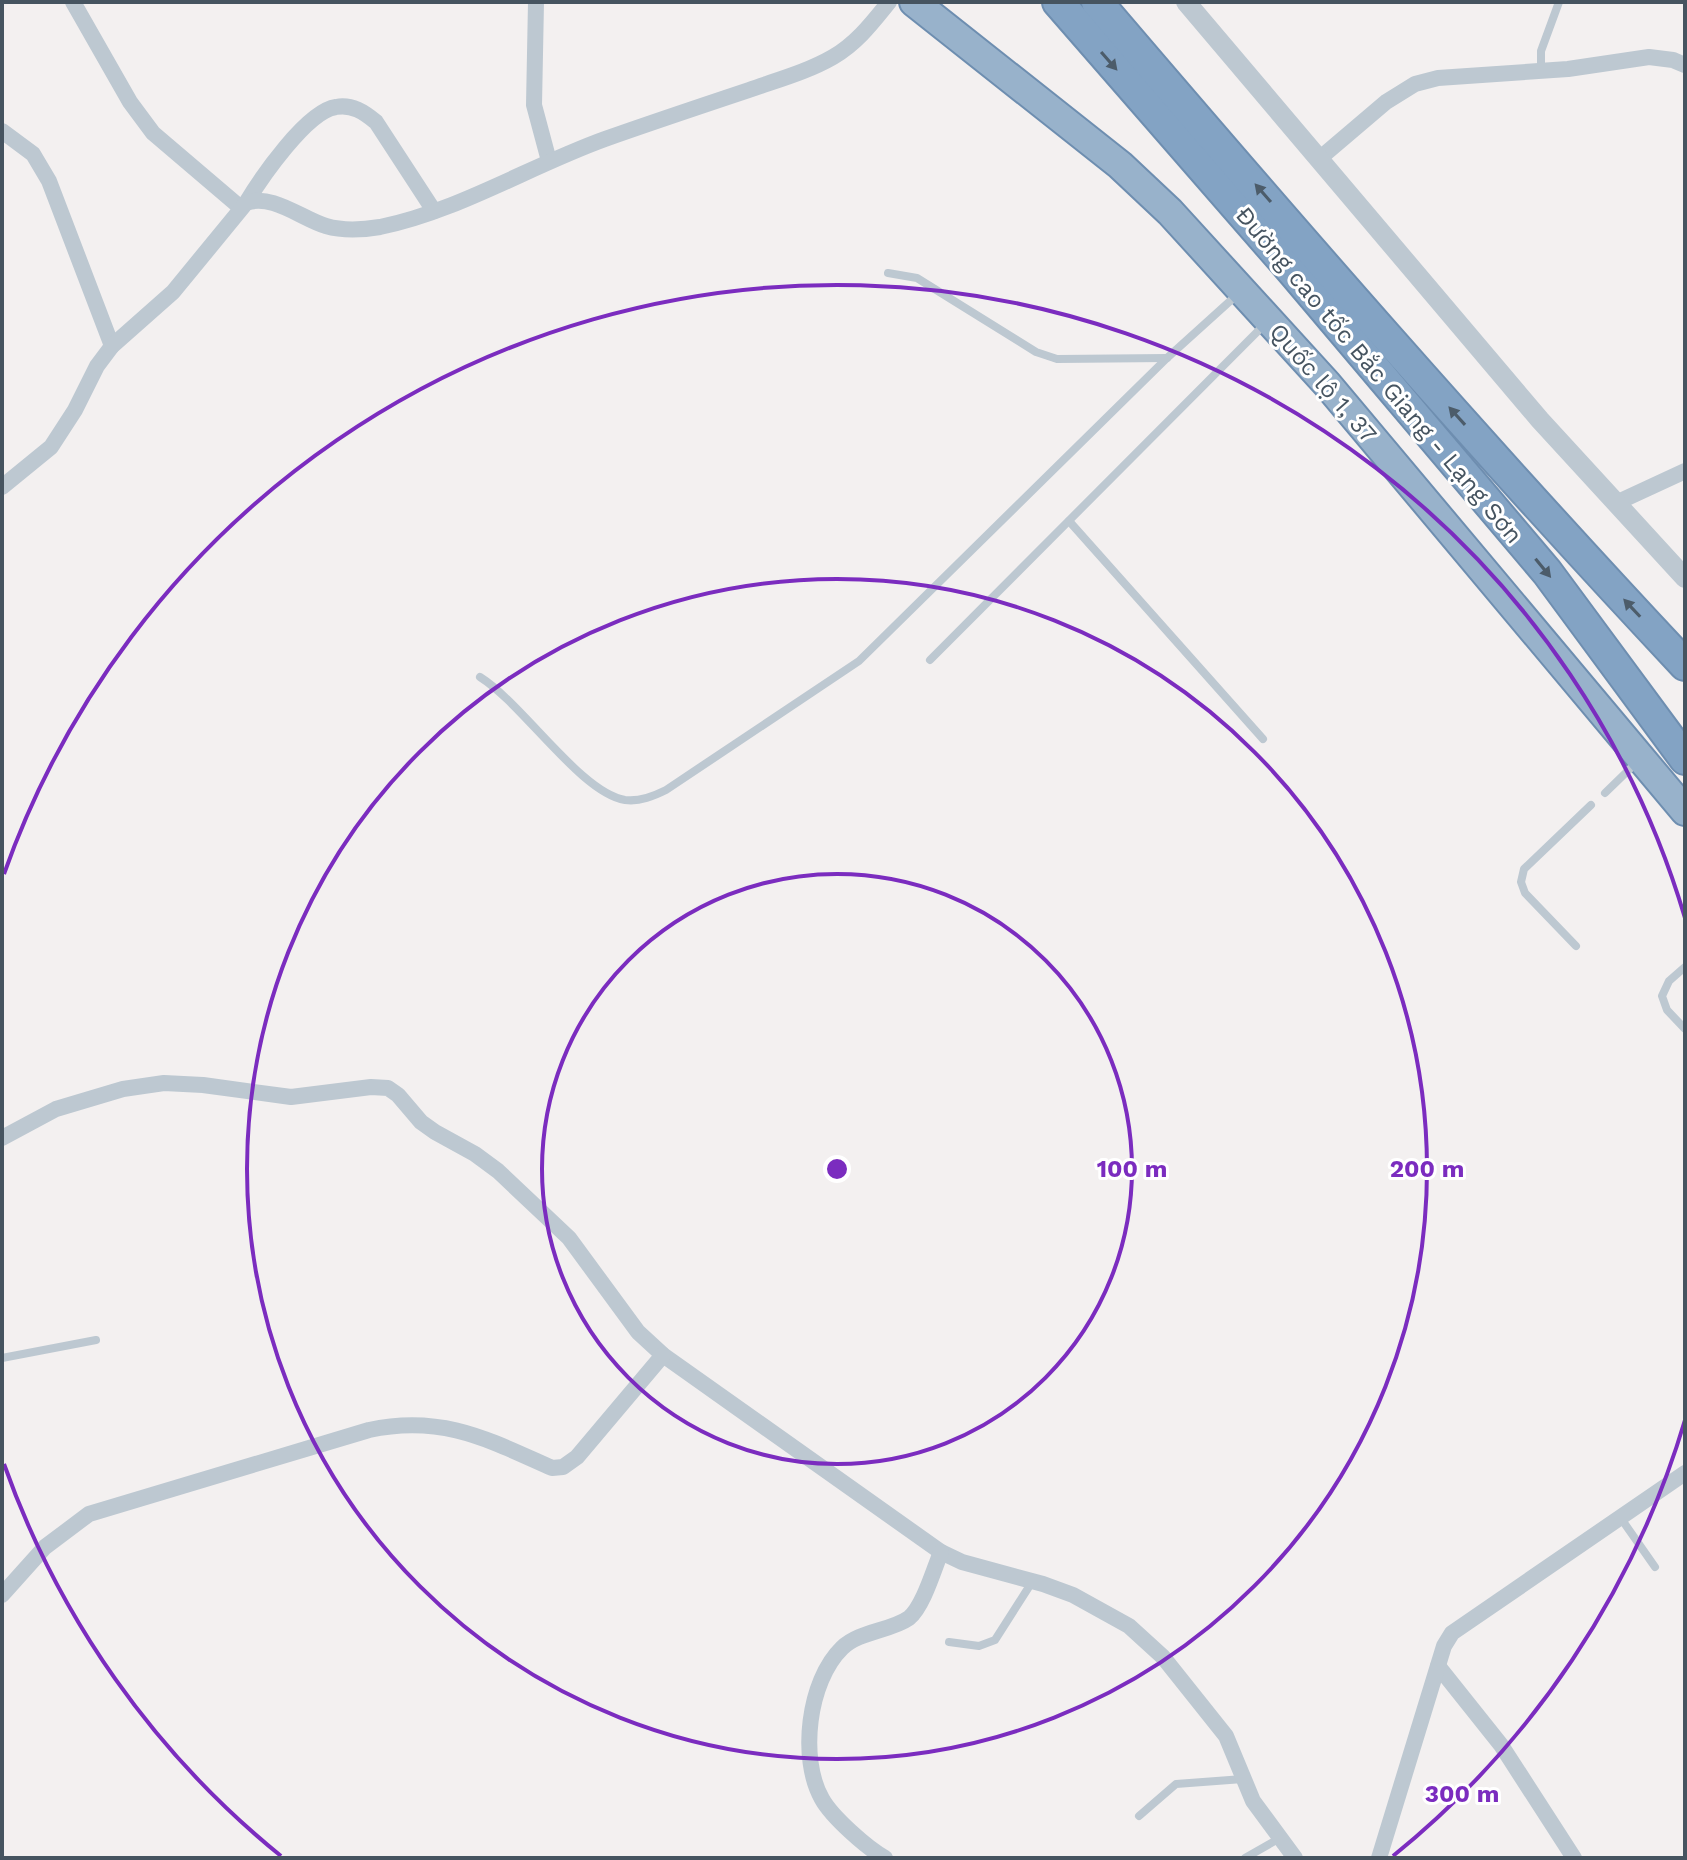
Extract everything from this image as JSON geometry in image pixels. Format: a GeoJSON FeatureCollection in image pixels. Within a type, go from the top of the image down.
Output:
{"type":"FeatureCollection","features":[{"type":"Feature","properties":{"kind":"highway","name":"Quốc lộ 1, 37"},"geometry":{"type":"LineString","coordinates":[[914,2],[1120,165],[1170,212],[1327,384],[1685,811]]}},
{"type":"Feature","properties":{"kind":"highway","name":"Đường cao tốc Bắc Giang - Lạng Sơn"},"geometry":{"type":"LineString","coordinates":[[1058,2],[1547,572],[1685,759]]}},
{"type":"Feature","properties":{"kind":"highway","name":"Đường cao tốc Bắc Giang - Lạng Sơn"},"geometry":{"type":"LineString","coordinates":[[1097,2],[1563,535],[1685,665]]}},
{"type":"Feature","properties":{"kind":"street"},"geometry":{"type":"LineString","coordinates":[[73,2],[130,102],[153,133],[244,206]]}},
{"type":"Feature","properties":{"kind":"street"},"geometry":{"type":"LineString","coordinates":[[536,2],[534,105],[549,161]]}},
{"type":"Feature","properties":{"kind":"street"},"geometry":{"type":"LineString","coordinates":[[244,206],[254,200],[266,202],[325,226],[348,230],[380,227],[434,211],[549,161],[791,76],[830,59],[867,30],[889,2]]}},
{"type":"Feature","properties":{"kind":"street"},"geometry":{"type":"LineString","coordinates":[[1186,2],[1540,420],[1685,578]]}},
{"type":"Feature","properties":{"kind":"street"},"geometry":{"type":"LineString","coordinates":[[1319,159],[1386,102],[1415,84],[1438,78],[1541,71],[1649,57],[1685,65]]}},
{"type":"Feature","properties":{"kind":"street"},"geometry":{"type":"LineString","coordinates":[[2,487],[51,447],[75,410],[97,366],[112,346],[173,292],[212,248],[277,157],[311,123],[333,107],[348,106],[365,112],[376,122],[434,211]]}},
{"type":"Feature","properties":{"kind":"street"},"geometry":{"type":"LineString","coordinates":[[2,131],[33,154],[49,181],[112,346]]}},
{"type":"Feature","properties":{"kind":"street"},"geometry":{"type":"LineString","coordinates":[[1616,503],[1685,471]]}},
{"type":"Feature","properties":{"kind":"street"},"geometry":{"type":"LineString","coordinates":[[2,1138],[67,1105],[123,1089],[164,1083],[291,1097],[371,1087],[388,1088],[421,1122],[498,1171],[569,1238],[638,1332],[663,1355],[941,1552],[962,1562],[1073,1595],[1129,1626],[1163,1657],[1226,1736],[1253,1801],[1295,1858]]}},
{"type":"Feature","properties":{"kind":"street"},"geometry":{"type":"LineString","coordinates":[[2,1595],[45,1547],[89,1514],[369,1430],[398,1426],[453,1428],[486,1438],[552,1468],[563,1467],[577,1457],[663,1355]]}},
{"type":"Feature","properties":{"kind":"street"},"geometry":{"type":"LineString","coordinates":[[1379,1858],[1444,1646],[1452,1633],[1685,1473]]}},
{"type":"Feature","properties":{"kind":"street"},"geometry":{"type":"LineString","coordinates":[[885,1858],[838,1818],[822,1800],[813,1776],[808,1747],[814,1703],[826,1670],[843,1647],[877,1629],[907,1619],[916,1610],[941,1552]]}},
{"type":"Feature","properties":{"kind":"street"},"geometry":{"type":"LineString","coordinates":[[1438,1666],[1501,1745],[1574,1858]]}},
{"type":"Feature","properties":{"kind":"lane"},"geometry":{"type":"LineString","coordinates":[[1541,71],[1543,43],[1559,2]]}},
{"type":"Feature","properties":{"kind":"lane"},"geometry":{"type":"LineString","coordinates":[[888,273],[917,278],[1036,352],[1057,359],[1167,358]]}},
{"type":"Feature","properties":{"kind":"lane"},"geometry":{"type":"LineString","coordinates":[[480,677],[526,716],[583,777],[605,792],[625,800],[648,798],[666,790],[859,661],[1167,358],[1243,290]]}},
{"type":"Feature","properties":{"kind":"lane"},"geometry":{"type":"LineString","coordinates":[[930,660],[1269,321]]}},
{"type":"Feature","properties":{"kind":"lane"},"geometry":{"type":"LineString","coordinates":[[1069,521],[1263,739]]}},
{"type":"Feature","properties":{"kind":"lane"},"geometry":{"type":"LineString","coordinates":[[1605,793],[1640,758]]}},
{"type":"Feature","properties":{"kind":"lane"},"geometry":{"type":"LineString","coordinates":[[1576,946],[1525,893],[1521,882],[1524,869],[1591,805]]}},
{"type":"Feature","properties":{"kind":"lane"},"geometry":{"type":"LineString","coordinates":[[1685,967],[1669,981],[1662,996],[1667,1010],[1685,1029]]}},
{"type":"Feature","properties":{"kind":"lane"},"geometry":{"type":"LineString","coordinates":[[2,1358],[96,1340]]}},
{"type":"Feature","properties":{"kind":"lane"},"geometry":{"type":"LineString","coordinates":[[1620,1517],[1655,1567]]}},
{"type":"Feature","properties":{"kind":"lane"},"geometry":{"type":"LineString","coordinates":[[949,1642],[979,1646],[995,1640],[1032,1581]]}},
{"type":"Feature","properties":{"kind":"lane"},"geometry":{"type":"LineString","coordinates":[[1139,1816],[1176,1784],[1243,1779]]}},
{"type":"Feature","properties":{"kind":"lane"},"geometry":{"type":"LineString","coordinates":[[1245,1858],[1280,1838]]}}]}
